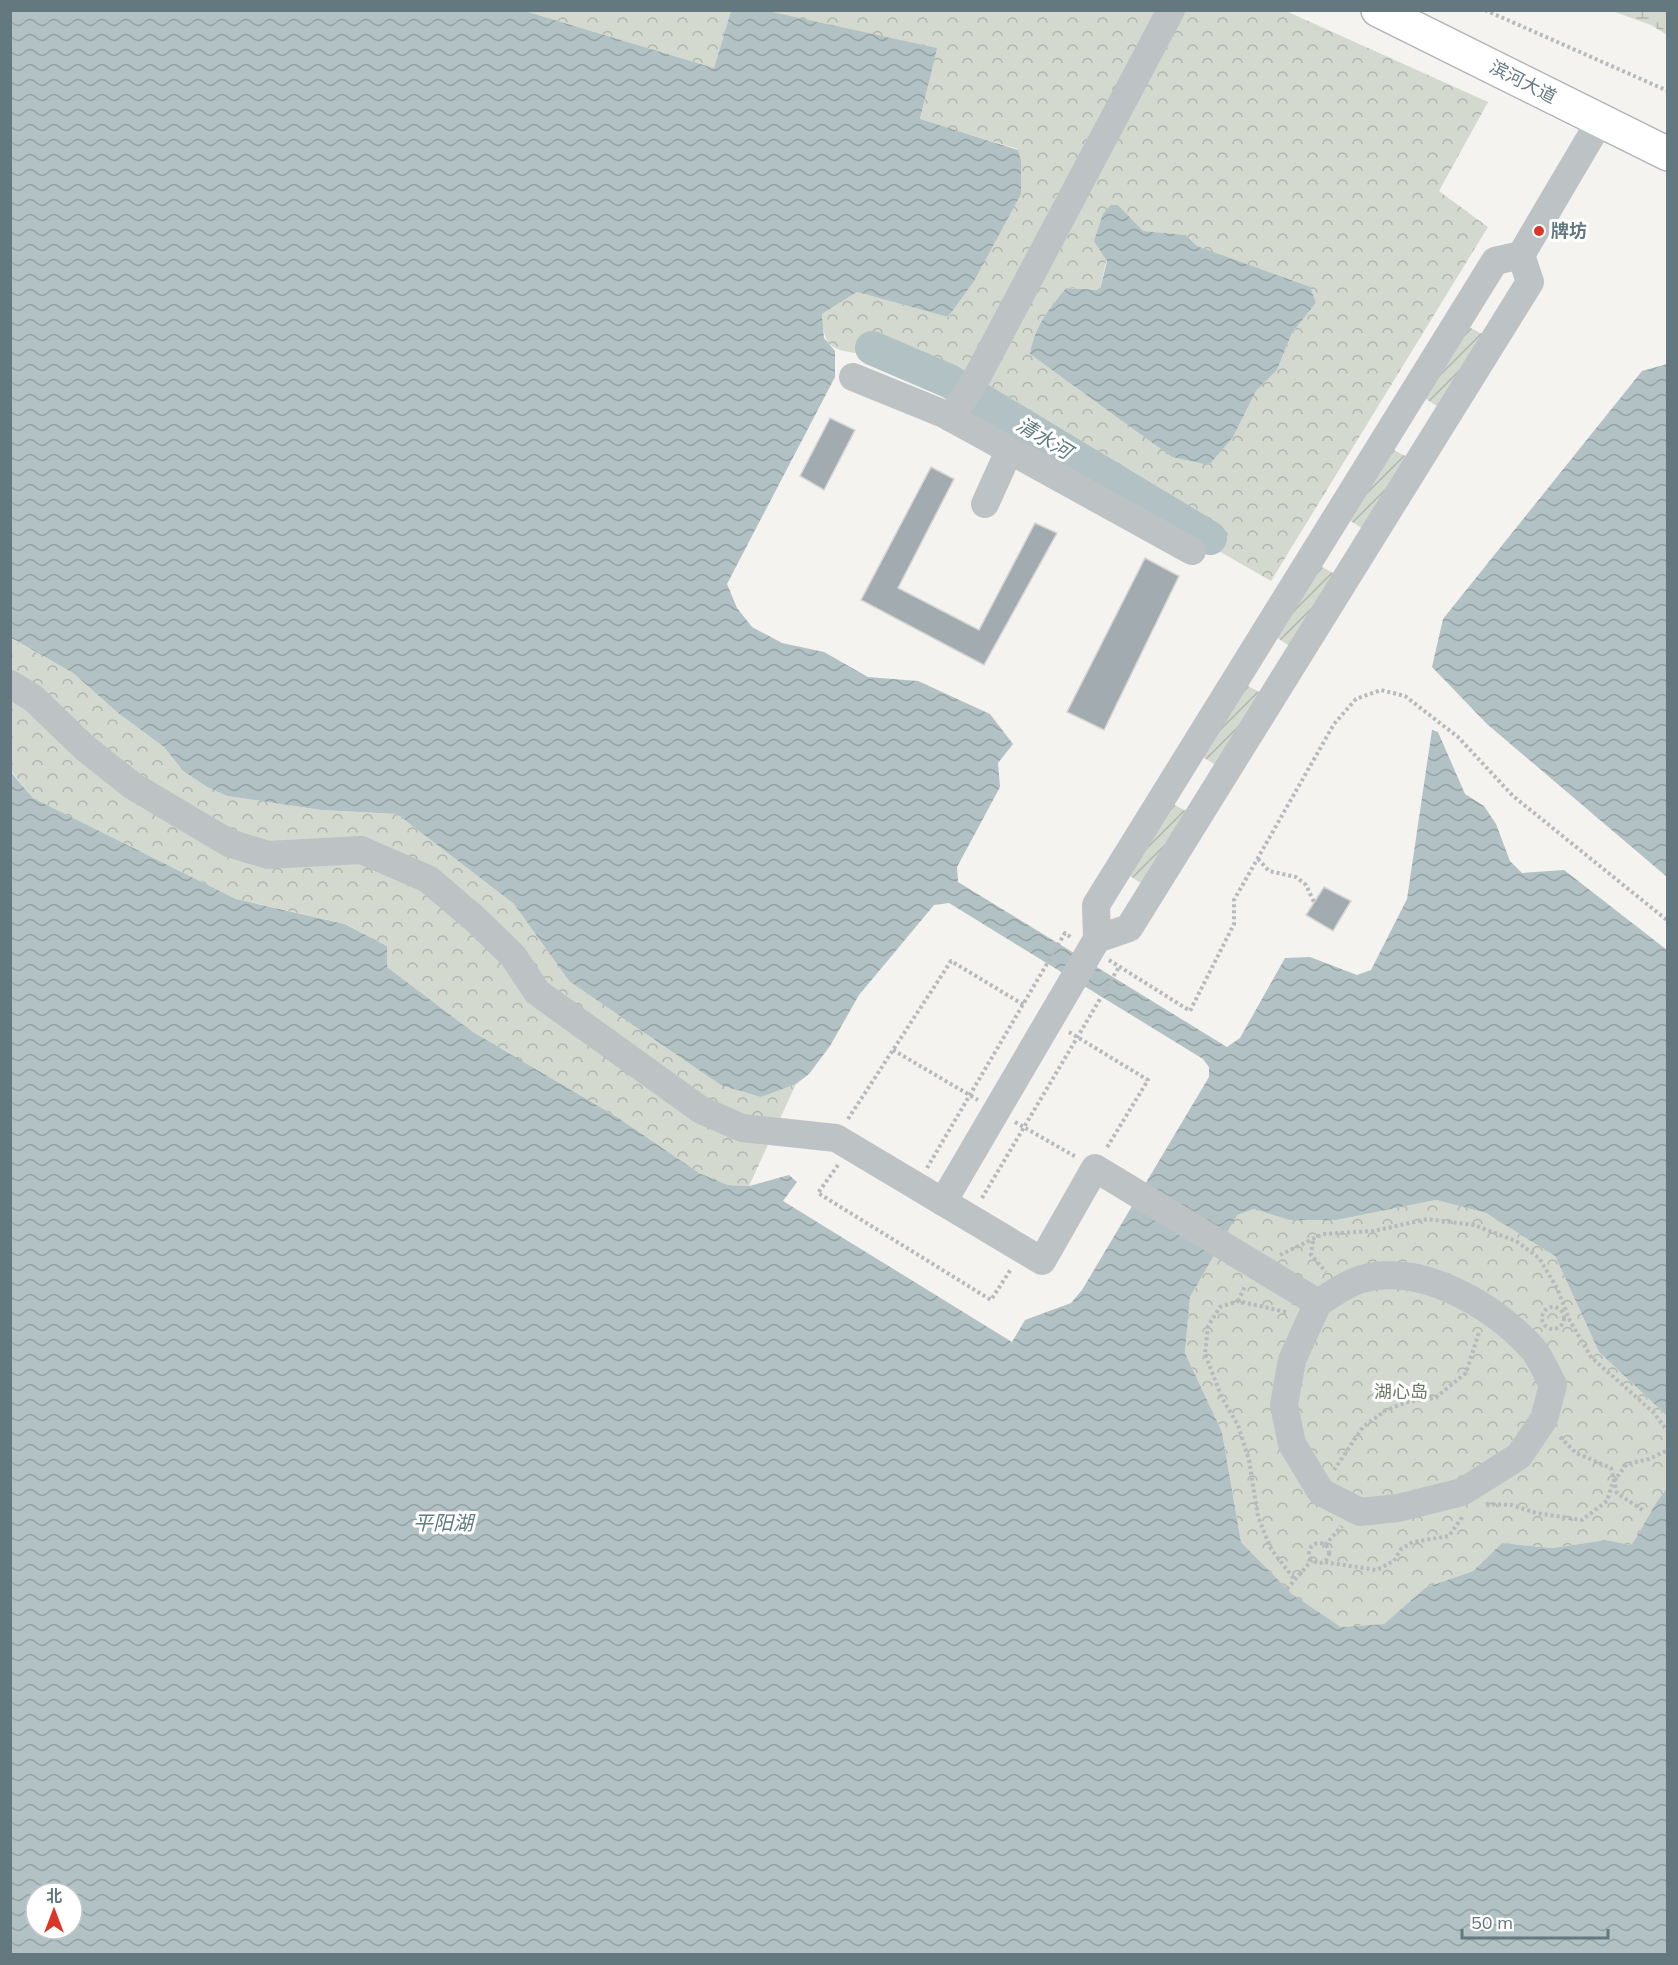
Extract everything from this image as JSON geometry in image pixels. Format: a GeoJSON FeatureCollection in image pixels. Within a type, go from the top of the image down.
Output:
{"type":"FeatureCollection","features":[{"type":"Feature","properties":{"kind":"main road","name":"滨河大道"},"geometry":{"type":"LineString","coordinates":[[1378,10],[1668,154]]}},
{"type":"Feature","properties":{"kind":"street"},"geometry":{"type":"LineString","coordinates":[[951,418],[976,379],[1171,10]]}},
{"type":"Feature","properties":{"kind":"street"},"geometry":{"type":"LineString","coordinates":[[942,1202],[1094,944],[1096,905],[1495,261],[1521,255],[1600,121]]}},
{"type":"Feature","properties":{"kind":"street"},"geometry":{"type":"LineString","coordinates":[[1094,944],[1129,928],[1530,282],[1521,255]]}},
{"type":"Feature","properties":{"kind":"street"},"geometry":{"type":"LineString","coordinates":[[853,377],[951,418],[1192,551]]}},
{"type":"Feature","properties":{"kind":"street"},"geometry":{"type":"LineString","coordinates":[[985,504],[1010,450]]}},
{"type":"Feature","properties":{"kind":"street"},"geometry":{"type":"LineString","coordinates":[[10,684],[33,698],[85,748],[134,786],[229,843],[268,855],[361,850],[428,879],[475,919],[513,956],[537,992],[701,1110],[742,1128],[836,1138],[1042,1261],[1095,1168],[1314,1312]]}},
{"type":"Feature","properties":{"kind":"street"},"geometry":{"type":"LineString","coordinates":[[1401,1274],[1432,1282],[1493,1312],[1534,1350],[1553,1385],[1544,1419],[1519,1456],[1462,1492],[1398,1508],[1360,1512],[1320,1492],[1292,1444],[1284,1405],[1292,1360],[1314,1312],[1345,1288],[1362,1279],[1401,1274]]}},
{"type":"Feature","properties":{"kind":"path"},"geometry":{"type":"LineString","coordinates":[[1485,10],[1668,91]]}},
{"type":"Feature","properties":{"kind":"path"},"geometry":{"type":"LineString","coordinates":[[916,1186],[1065,933],[1094,944],[1119,967],[1190,1011],[1234,924],[1234,900],[1334,724],[1356,699],[1381,690],[1405,696],[1458,737],[1513,796],[1668,921]]}},
{"type":"Feature","properties":{"kind":"path"},"geometry":{"type":"LineString","coordinates":[[1258,859],[1269,871],[1296,877],[1305,885],[1314,902]]}},
{"type":"Feature","properties":{"kind":"path"},"geometry":{"type":"LineString","coordinates":[[970,1219],[1119,967]]}},
{"type":"Feature","properties":{"kind":"path"},"geometry":{"type":"LineString","coordinates":[[850,1147],[818,1193],[992,1300],[1023,1250]]}},
{"type":"Feature","properties":{"kind":"path"},"geometry":{"type":"LineString","coordinates":[[1313,1240],[1311,1255],[1345,1288]]}},
{"type":"Feature","properties":{"kind":"path"},"geometry":{"type":"LineString","coordinates":[[1294,1580],[1271,1550],[1258,1517],[1249,1460],[1238,1425],[1222,1398],[1205,1354],[1208,1326],[1220,1307],[1238,1301],[1288,1312],[1314,1312]]}},
{"type":"Feature","properties":{"kind":"path"},"geometry":{"type":"LineString","coordinates":[[1554,1306],[1563,1309],[1564,1316],[1560,1326],[1550,1329],[1544,1325],[1541,1318],[1543,1311],[1554,1306]]}},
{"type":"Feature","properties":{"kind":"path"},"geometry":{"type":"LineString","coordinates":[[1320,1492],[1363,1427],[1386,1410],[1408,1402],[1435,1398],[1466,1373],[1476,1335],[1493,1312]]}},
{"type":"Feature","properties":{"kind":"path"},"geometry":{"type":"LineString","coordinates":[[1544,1419],[1576,1453],[1611,1468],[1617,1493],[1644,1511]]}},
{"type":"Feature","properties":{"kind":"path"},"geometry":{"type":"LineString","coordinates":[[1480,1503],[1511,1505],[1536,1513],[1582,1520],[1607,1501],[1613,1482],[1627,1464],[1649,1459],[1668,1450]]}},
{"type":"Feature","properties":{"kind":"path"},"geometry":{"type":"LineString","coordinates":[[1325,1562],[1330,1554],[1328,1547],[1322,1543],[1310,1548],[1312,1560],[1318,1564],[1325,1562],[1376,1570],[1394,1561],[1401,1550],[1413,1542],[1449,1536],[1466,1511]]}},
{"type":"Feature","properties":{"kind":"path"},"geometry":{"type":"LineString","coordinates":[[1287,1589],[1312,1560]]}},
{"type":"Feature","properties":{"kind":"green space"},"geometry":{"type":"Polygon","coordinates":[[[525,11],[731,11],[714,68],[525,11]]]}},
{"type":"Feature","properties":{"kind":"green space"},"geometry":{"type":"Polygon","coordinates":[[[763,11],[1286,11],[1488,102],[1439,191],[1488,227],[1271,581],[973,410],[856,353],[838,349],[828,343],[822,314],[857,292],[949,317],[1018,149],[920,120],[936,48],[763,11]],[[1118,205],[1100,290],[1066,288],[1039,327],[1030,354],[1095,400],[1233,437],[1256,391],[1277,370],[1292,333],[1316,303],[1247,265],[1197,246],[1186,235],[1142,231],[1118,205]]]}},
{"type":"Feature","properties":{"kind":"green space"},"geometry":{"type":"Polygon","coordinates":[[[1612,11],[1667,11],[1667,35],[1651,25],[1612,11]]]}},
{"type":"Feature","properties":{"kind":"green space"},"geometry":{"type":"Polygon","coordinates":[[[1467,326],[1486,336],[1441,409],[1423,397],[1467,326]]]}},
{"type":"Feature","properties":{"kind":"green space"},"geometry":{"type":"Polygon","coordinates":[[[1394,450],[1413,460],[1368,532],[1349,520],[1394,450]]]}},
{"type":"Feature","properties":{"kind":"green space"},"geometry":{"type":"Polygon","coordinates":[[[1320,566],[1339,576],[1294,649],[1276,637],[1320,566]]]}},
{"type":"Feature","properties":{"kind":"green space"},"geometry":{"type":"Polygon","coordinates":[[[10,638],[73,673],[118,713],[164,747],[183,771],[207,787],[227,796],[321,810],[397,814],[514,904],[569,981],[761,1097],[796,1084],[749,1186],[728,1185],[699,1173],[617,1117],[473,1032],[387,967],[387,946],[346,924],[236,899],[33,798],[11,771],[10,638]]]}},
{"type":"Feature","properties":{"kind":"green space"},"geometry":{"type":"Polygon","coordinates":[[[1244,684],[1263,694],[1218,767],[1200,755],[1244,684]]]}},
{"type":"Feature","properties":{"kind":"green space"},"geometry":{"type":"Polygon","coordinates":[[[1171,803],[1190,813],[1145,886],[1127,874],[1171,803]]]}},
{"type":"Feature","properties":{"kind":"green space","name":"湖心岛"},"geometry":{"type":"Polygon","coordinates":[[[1436,1200],[1486,1213],[1555,1256],[1599,1352],[1667,1416],[1667,1489],[1631,1545],[1606,1540],[1552,1548],[1502,1543],[1473,1571],[1425,1588],[1384,1624],[1341,1627],[1292,1594],[1241,1542],[1222,1432],[1185,1353],[1190,1297],[1236,1215],[1254,1209],[1289,1220],[1337,1220],[1436,1200]]]}},
{"type":"Feature","properties":{"kind":"water","name":"平阳湖"},"geometry":{"type":"Polygon","coordinates":[[[763,10],[937,48],[920,119],[1018,150],[1021,161],[1021,194],[974,281],[948,317],[857,292],[822,314],[824,338],[835,351],[835,377],[727,584],[737,608],[752,627],[782,643],[824,652],[868,677],[918,681],[990,714],[1013,744],[998,763],[1000,787],[957,867],[958,882],[1227,1047],[1240,1038],[1285,958],[1310,957],[1357,975],[1371,970],[1407,899],[1432,730],[1438,732],[1465,794],[1484,806],[1496,824],[1510,861],[1522,873],[1564,870],[1667,950],[1667,1416],[1599,1352],[1555,1256],[1486,1213],[1436,1200],[1337,1220],[1289,1220],[1254,1209],[1237,1215],[1190,1297],[1185,1353],[1222,1432],[1241,1542],[1292,1594],[1341,1627],[1384,1624],[1425,1588],[1473,1571],[1502,1543],[1552,1548],[1606,1540],[1631,1545],[1667,1489],[1667,1954],[11,1954],[10,771],[33,798],[236,899],[345,924],[387,946],[387,967],[473,1032],[617,1117],[699,1173],[728,1185],[749,1186],[789,1175],[797,1182],[783,1201],[1012,1342],[1025,1320],[1071,1303],[1082,1290],[1209,1077],[1209,1067],[1203,1059],[949,903],[934,905],[859,995],[830,1046],[809,1074],[796,1084],[761,1097],[721,1085],[569,981],[514,904],[397,814],[321,810],[227,796],[207,787],[183,771],[164,747],[118,713],[73,673],[11,638],[11,11],[525,11],[714,68],[731,11],[763,10]]]}},
{"type":"Feature","properties":{"kind":"water"},"geometry":{"type":"Polygon","coordinates":[[[1111,205],[1118,205],[1143,231],[1186,235],[1197,246],[1310,287],[1316,303],[1292,333],[1277,370],[1256,391],[1233,437],[1209,465],[1172,457],[1030,354],[1039,327],[1066,288],[1100,290],[1107,261],[1094,241],[1103,214],[1111,205]]]}},
{"type":"Feature","properties":{"kind":"water"},"geometry":{"type":"Polygon","coordinates":[[[1668,364],[1667,877],[1487,724],[1432,667],[1443,619],[1642,371],[1668,364]]]}},
{"type":"Feature","properties":{"kind":"building"},"geometry":{"type":"Polygon","coordinates":[[[830,418],[855,430],[824,490],[800,476],[830,418]]]}},
{"type":"Feature","properties":{"kind":"building"},"geometry":{"type":"Polygon","coordinates":[[[931,467],[954,479],[898,588],[979,630],[1035,523],[1057,533],[984,665],[861,600],[931,467]]]}},
{"type":"Feature","properties":{"kind":"building"},"geometry":{"type":"Polygon","coordinates":[[[1145,558],[1179,576],[1104,730],[1067,712],[1145,558]]]}},
{"type":"Feature","properties":{"kind":"building"},"geometry":{"type":"Polygon","coordinates":[[[1324,887],[1351,901],[1333,931],[1306,915],[1324,887]]]}},
{"type":"Feature","properties":{"kind":"waterway","name":"清水河"},"geometry":{"type":"LineString","coordinates":[[872,348],[949,381],[1210,538]]}},
{"type":"Feature","properties":{"kind":"place","name":"牌坊"},"geometry":{"type":"Point","coordinates":[1539,231]}}]}
